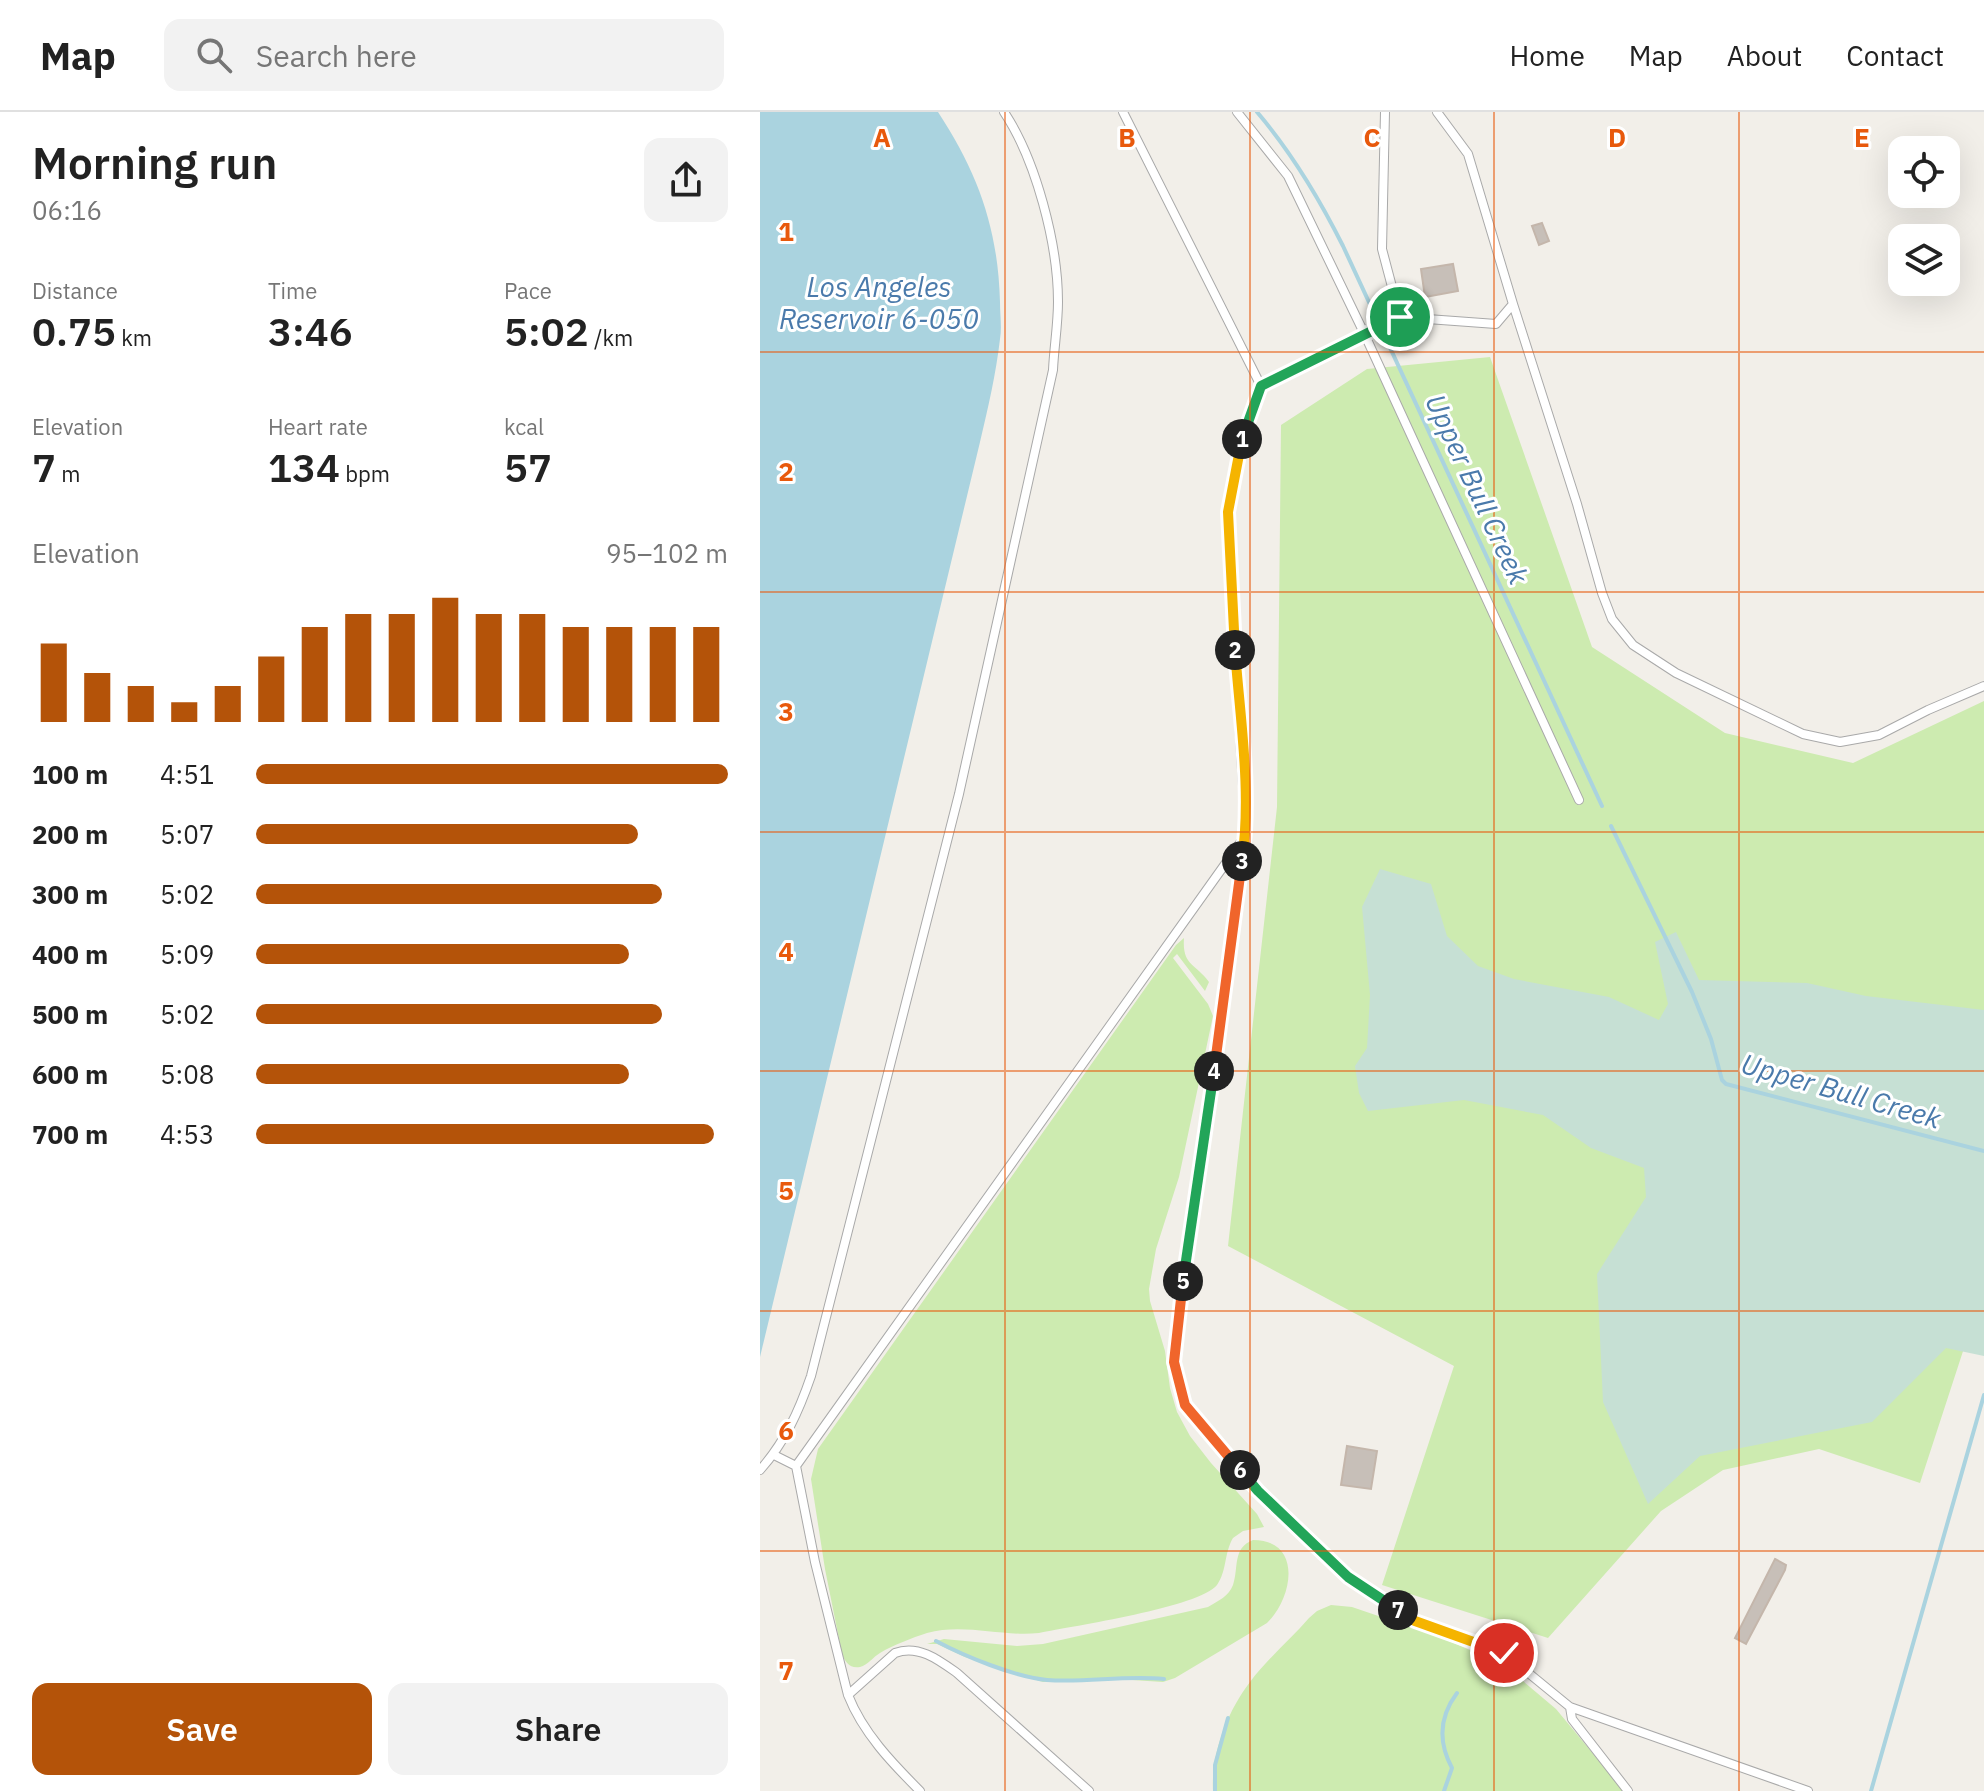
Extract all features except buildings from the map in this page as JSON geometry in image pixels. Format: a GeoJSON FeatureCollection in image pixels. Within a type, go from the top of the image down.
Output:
{"type":"FeatureCollection","features":[{"type":"Feature","properties":{"kind":"lane"},"geometry":{"type":"LineString","coordinates":[[760,1470],[789,1431],[811,1376],[959,794],[1053,370],[1058,301],[1051,238],[1033,172],[1004,112]]}},
{"type":"Feature","properties":{"kind":"lane"},"geometry":{"type":"LineString","coordinates":[[1123,112],[1261,386]]}},
{"type":"Feature","properties":{"kind":"lane"},"geometry":{"type":"LineString","coordinates":[[1237,112],[1288,176],[1368,332],[1579,800]]}},
{"type":"Feature","properties":{"kind":"lane"},"geometry":{"type":"LineString","coordinates":[[1385,112],[1382,249],[1400,317]]}},
{"type":"Feature","properties":{"kind":"lane"},"geometry":{"type":"LineString","coordinates":[[1437,112],[1468,154],[1602,593],[1612,619],[1633,645],[1669,669],[1803,734],[1840,742],[1879,735],[1984,686]]}},
{"type":"Feature","properties":{"kind":"lane"},"geometry":{"type":"LineString","coordinates":[[1513,304],[1496,324],[1400,317],[1261,386],[1240,445],[1228,512],[1246,835],[1178,1310],[1174,1362],[1185,1405],[1258,1491],[1348,1577],[1415,1621],[1504,1653],[1570,1707],[1808,1791]]}},
{"type":"Feature","properties":{"kind":"lane"},"geometry":{"type":"LineString","coordinates":[[920,1791],[871,1737],[848,1695],[818,1577],[796,1466],[1246,835]]}},
{"type":"Feature","properties":{"kind":"lane"},"geometry":{"type":"LineString","coordinates":[[774,1455],[796,1466]]}},
{"type":"Feature","properties":{"kind":"lane"},"geometry":{"type":"LineString","coordinates":[[848,1695],[895,1653],[902,1650],[920,1652],[957,1673],[1089,1791]]}},
{"type":"Feature","properties":{"kind":"lane"},"geometry":{"type":"LineString","coordinates":[[1570,1707],[1572,1719],[1628,1791]]}},
{"type":"Feature","properties":{"kind":"green space"},"geometry":{"type":"Polygon","coordinates":[[[1490,357],[1592,647],[1725,733],[1853,763],[1984,701],[1984,1345],[1966,1342],[1920,1483],[1819,1449],[1723,1470],[1661,1511],[1548,1638],[1382,1585],[1454,1366],[1228,1246],[1277,807],[1281,425],[1367,369],[1490,357]]]}},
{"type":"Feature","properties":{"kind":"green space"},"geometry":{"type":"Polygon","coordinates":[[[1380,869],[1431,884],[1447,936],[1478,966],[1514,979],[1609,997],[1659,1020],[1668,1004],[1655,942],[1676,932],[1699,980],[1807,983],[1866,996],[1984,1010],[1984,1356],[1946,1348],[1872,1422],[1700,1456],[1648,1504],[1603,1402],[1597,1274],[1646,1197],[1644,1168],[1591,1148],[1543,1115],[1464,1100],[1368,1111],[1359,1093],[1355,1066],[1367,1048],[1370,995],[1362,907],[1380,869]]]}},
{"type":"Feature","properties":{"kind":"green space"},"geometry":{"type":"Polygon","coordinates":[[[1184,938],[1187,959],[1209,982],[1205,991],[1177,954],[1173,958],[1208,1004],[1213,1016],[1179,1177],[1156,1249],[1150,1301],[1165,1351],[1177,1412],[1190,1436],[1257,1514],[1264,1527],[1243,1531],[1233,1538],[1217,1585],[1187,1601],[1134,1615],[1039,1633],[941,1630],[897,1644],[863,1666],[851,1666],[842,1654],[811,1479],[818,1449],[1176,945],[1184,938]]]}},
{"type":"Feature","properties":{"kind":"green space"},"geometry":{"type":"Polygon","coordinates":[[[1253,1540],[1280,1549],[1286,1560],[1287,1586],[1276,1612],[1267,1623],[1175,1678],[1163,1682],[1117,1679],[1043,1682],[965,1657],[937,1644],[927,1644],[944,1639],[1017,1646],[1043,1644],[1208,1607],[1231,1589],[1239,1553],[1253,1540]]]}},
{"type":"Feature","properties":{"kind":"green space"},"geometry":{"type":"Polygon","coordinates":[[[1331,1605],[1352,1607],[1440,1637],[1504,1665],[1556,1709],[1624,1791],[1213,1791],[1222,1734],[1242,1694],[1264,1665],[1309,1618],[1331,1605]]]}},
{"type":"Feature","properties":{"kind":"water","name":"Los Angeles Reservoir 6-050"},"geometry":{"type":"Polygon","coordinates":[[[760,112],[938,112],[975,179],[990,225],[998,275],[1001,334],[983,429],[760,1357],[760,112]]]}},
{"type":"Feature","properties":{"kind":"waterway","name":"Upper Bull Creek"},"geometry":{"type":"LineString","coordinates":[[1257,112],[1304,176],[1343,246],[1602,806]]}},
{"type":"Feature","properties":{"kind":"waterway","name":"Upper Bull Creek"},"geometry":{"type":"LineString","coordinates":[[1611,826],[1692,992],[1726,1084],[1984,1151]]}},
{"type":"Feature","properties":{"kind":"waterway"},"geometry":{"type":"LineString","coordinates":[[1871,1791],[1984,1395]]}},
{"type":"Feature","properties":{"kind":"waterway"},"geometry":{"type":"LineString","coordinates":[[936,1641],[990,1665],[1034,1678],[1062,1681],[1164,1679]]}},
{"type":"Feature","properties":{"kind":"waterway"},"geometry":{"type":"LineString","coordinates":[[1444,1791],[1452,1768],[1444,1749],[1442,1730],[1447,1711],[1457,1693]]}},
{"type":"Feature","properties":{"kind":"waterway"},"geometry":{"type":"LineString","coordinates":[[1215,1791],[1215,1765],[1228,1718]]}},
{"type":"Feature","properties":{"kind":"route"},"geometry":{"type":"LineString","coordinates":[[1400,317],[1261,386],[1240,445],[1232,479],[1228,541],[1246,835],[1178,1310],[1174,1362],[1185,1405],[1258,1491],[1348,1577],[1415,1621],[1504,1653]]}}]}
